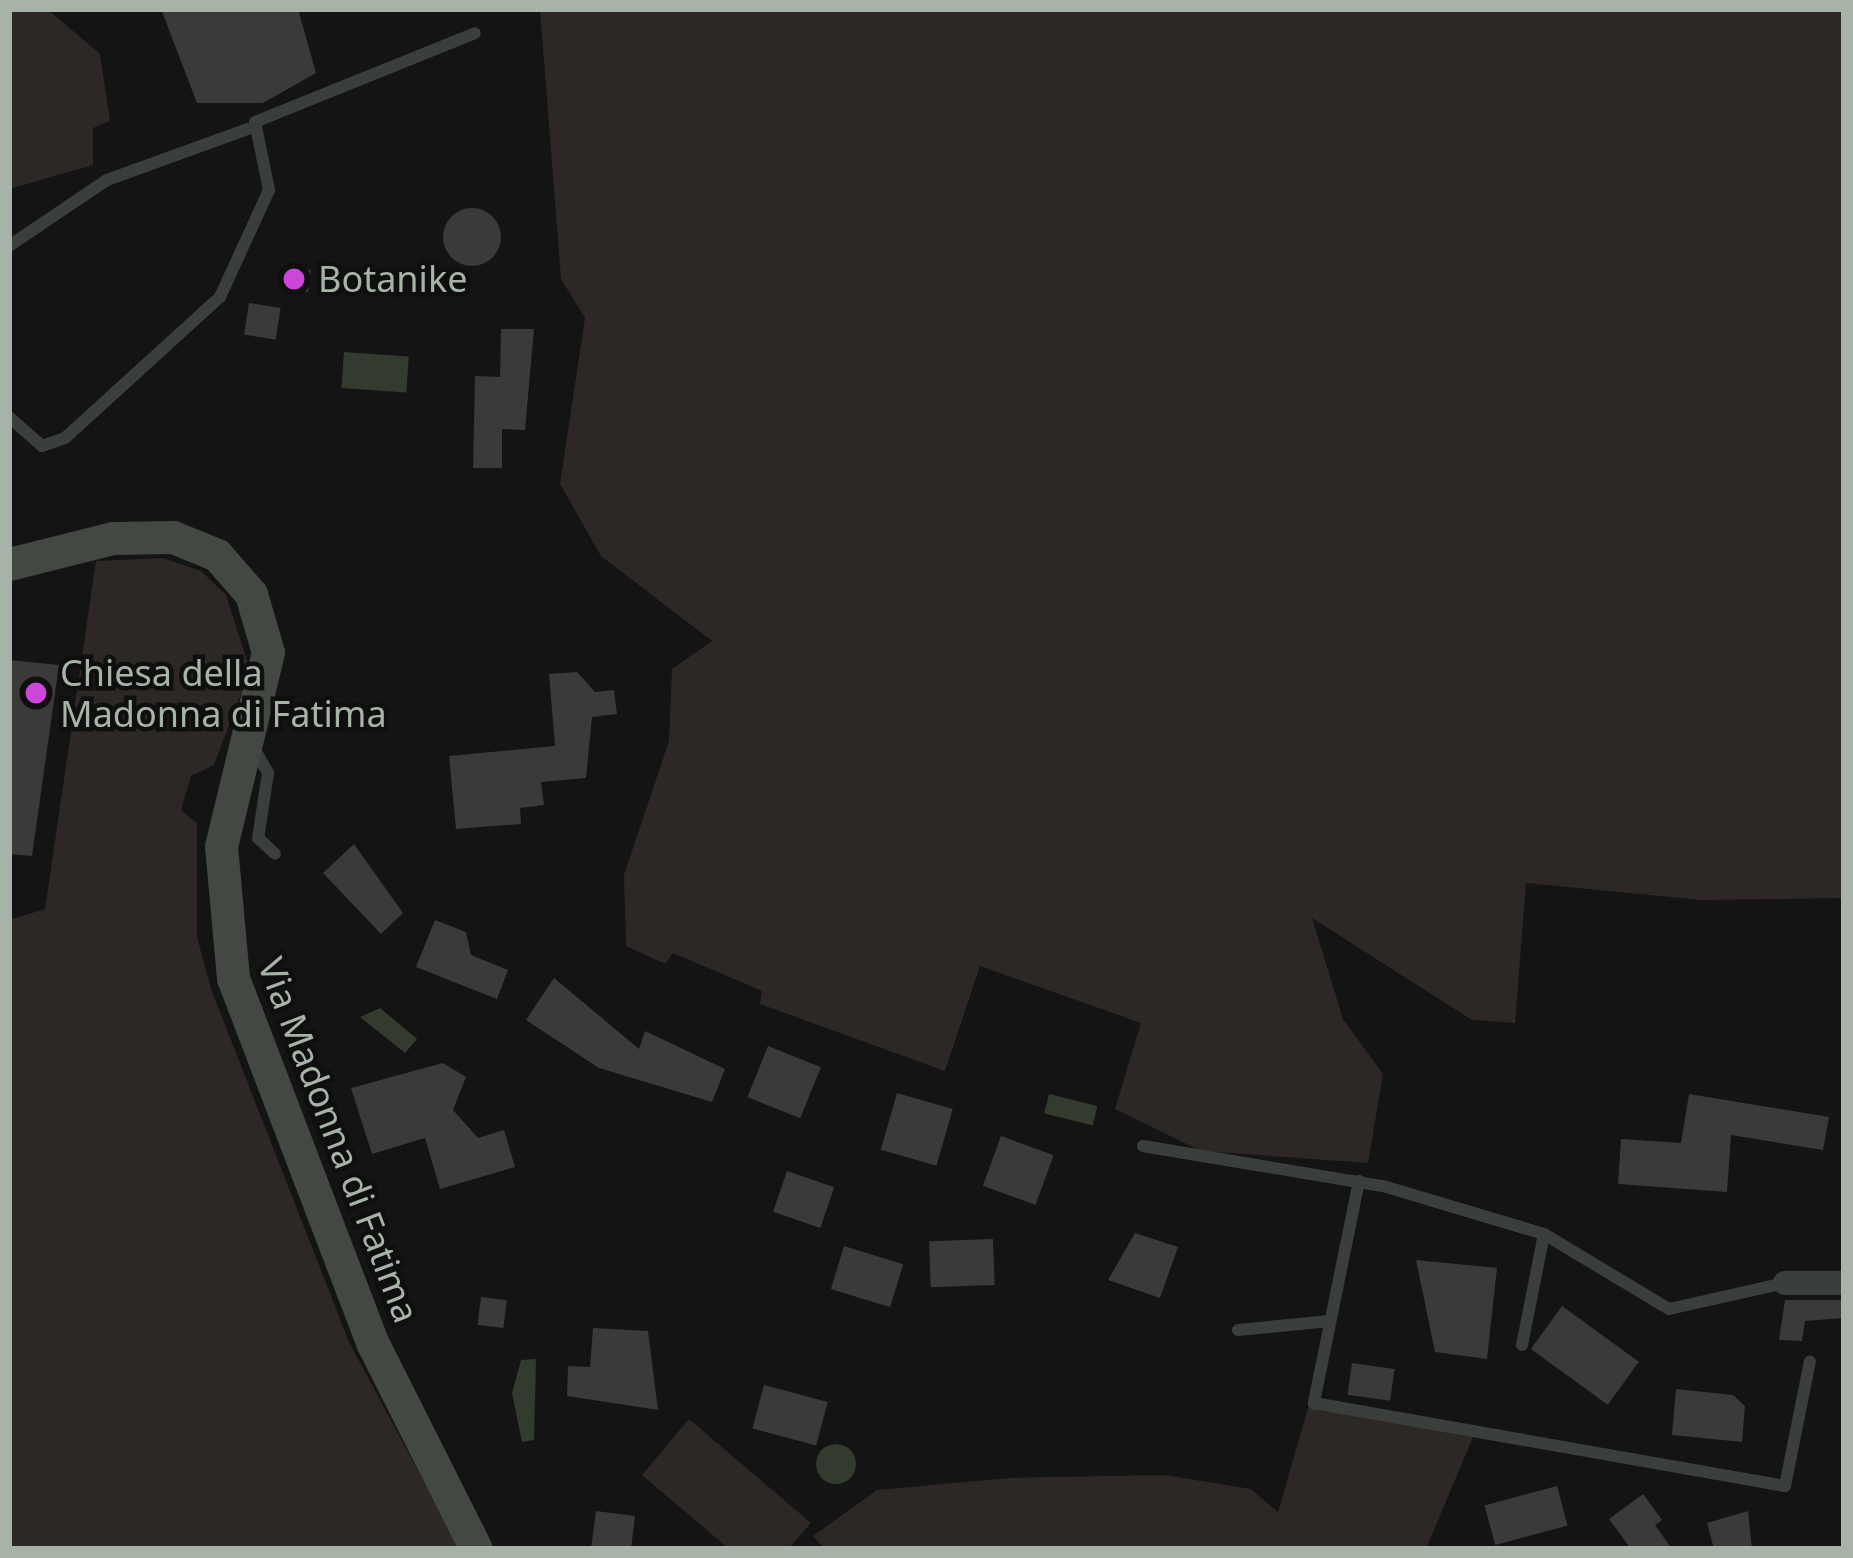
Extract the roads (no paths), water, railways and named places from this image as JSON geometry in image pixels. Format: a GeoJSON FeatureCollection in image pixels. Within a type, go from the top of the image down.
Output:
{"type":"FeatureCollection","features":[{"type":"Feature","properties":{"kind":"main road","name":"Via Madonna di Fatima"},"geometry":{"type":"LineString","coordinates":[[9,564],[135,535],[217,555],[242,577],[265,630],[218,883],[233,978],[374,1344],[476,1549]]}},
{"type":"Feature","properties":{"kind":"street"},"geometry":{"type":"LineString","coordinates":[[1785,1283],[1844,1283]]}},
{"type":"Feature","properties":{"kind":"lane"},"geometry":{"type":"LineString","coordinates":[[9,246],[107,179],[248,129],[476,33]]}},
{"type":"Feature","properties":{"kind":"lane"},"geometry":{"type":"LineString","coordinates":[[9,417],[42,446],[64,438],[220,297],[269,190],[248,129]]}},
{"type":"Feature","properties":{"kind":"lane"},"geometry":{"type":"LineString","coordinates":[[248,739],[268,773],[258,838],[275,854]]}},
{"type":"Feature","properties":{"kind":"lane"},"geometry":{"type":"LineString","coordinates":[[1143,1146],[1359,1180],[1544,1234],[1670,1309],[1785,1283]]}},
{"type":"Feature","properties":{"kind":"lane"},"geometry":{"type":"LineString","coordinates":[[1359,1180],[1314,1402],[1785,1486],[1810,1361]]}},
{"type":"Feature","properties":{"kind":"lane"},"geometry":{"type":"LineString","coordinates":[[1522,1345],[1544,1234]]}},
{"type":"Feature","properties":{"kind":"lane"},"geometry":{"type":"LineString","coordinates":[[1238,1330],[1330,1321]]}},
{"type":"Feature","properties":{"kind":"place","name":"Botanike"},"geometry":{"type":"Point","coordinates":[294,279]}},
{"type":"Feature","properties":{"kind":"place","name":"Chiesa della Madonna di Fatima"},"geometry":{"type":"Point","coordinates":[36,693]}}]}
